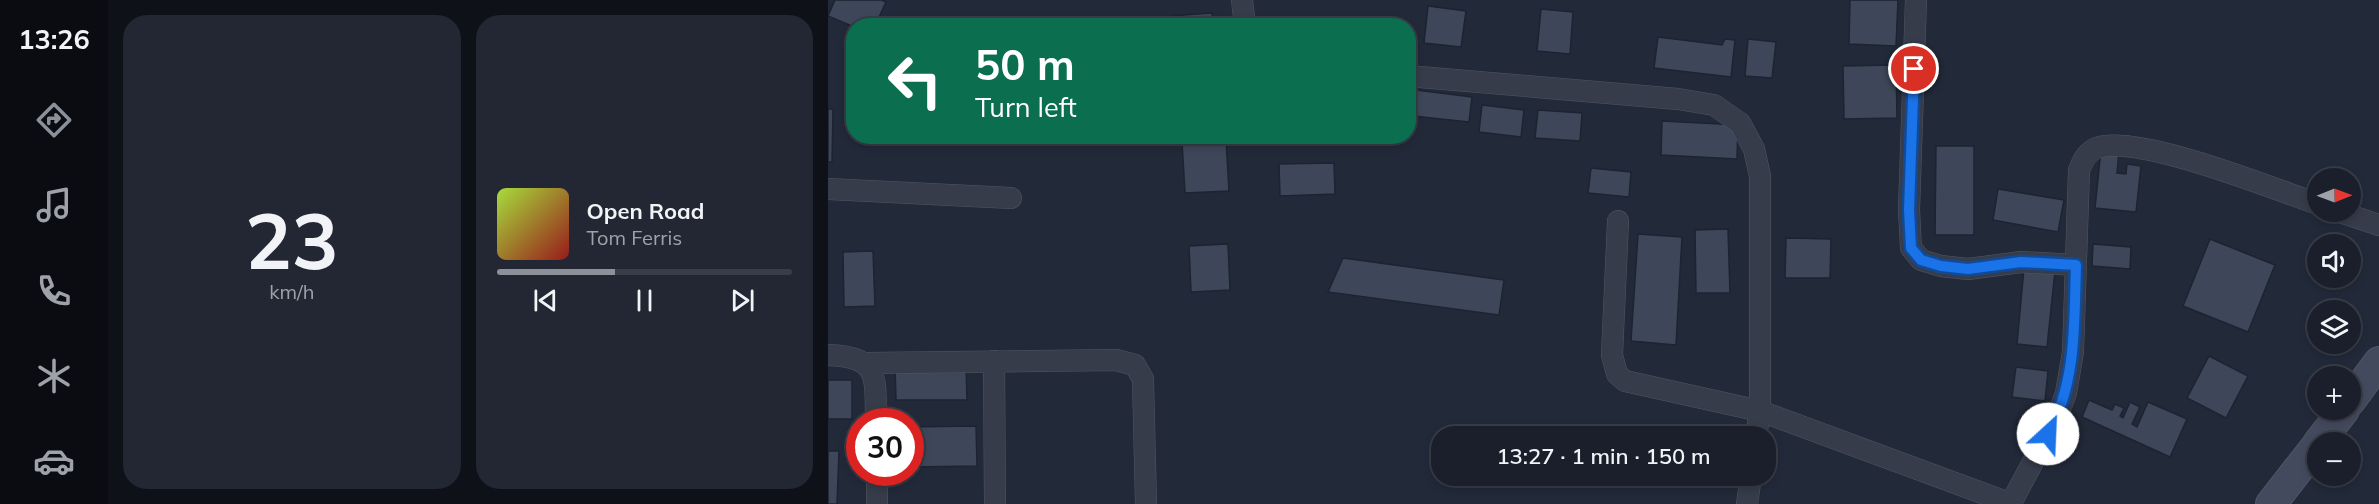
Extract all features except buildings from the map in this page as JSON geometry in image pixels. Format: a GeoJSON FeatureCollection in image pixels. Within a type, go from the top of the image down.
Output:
{"type":"FeatureCollection","features":[{"type":"Feature","properties":{"kind":"street"},"geometry":{"type":"LineString","coordinates":[[1242,0],[1244,18]]}},
{"type":"Feature","properties":{"kind":"street"},"geometry":{"type":"LineString","coordinates":[[1916,0],[1909,210],[1911,248],[1921,260],[1941,266],[1968,269],[2021,262],[2076,265]]}},
{"type":"Feature","properties":{"kind":"street"},"geometry":{"type":"LineString","coordinates":[[1416,77],[1678,99],[1714,105],[1740,123],[1754,149],[1760,176],[1760,411],[1758,426]]}},
{"type":"Feature","properties":{"kind":"street"},"geometry":{"type":"LineString","coordinates":[[1618,221],[1612,355],[1617,374],[1625,381],[1760,411],[2012,504],[2057,417],[2066,393],[2073,352],[2079,170],[2083,159],[2090,151],[2099,147],[2124,147],[2156,152],[2206,166],[2307,200]]}},
{"type":"Feature","properties":{"kind":"street"},"geometry":{"type":"LineString","coordinates":[[828,189],[1011,198]]}},
{"type":"Feature","properties":{"kind":"street"},"geometry":{"type":"LineString","coordinates":[[2361,219],[2379,225]]}},
{"type":"Feature","properties":{"kind":"street"},"geometry":{"type":"LineString","coordinates":[[828,355],[855,358],[866,363],[1116,360],[1135,365],[1143,379],[1146,504]]}},
{"type":"Feature","properties":{"kind":"street"},"geometry":{"type":"LineString","coordinates":[[994,362],[995,504]]}},
{"type":"Feature","properties":{"kind":"street"},"geometry":{"type":"LineString","coordinates":[[2361,386],[2379,362]]}},
{"type":"Feature","properties":{"kind":"street"},"geometry":{"type":"LineString","coordinates":[[866,363],[873,374],[875,408]]}},
{"type":"Feature","properties":{"kind":"street"},"geometry":{"type":"LineString","coordinates":[[2327,432],[2336,420]]}},
{"type":"Feature","properties":{"kind":"street"},"geometry":{"type":"LineString","coordinates":[[2271,504],[2307,457]]}},
{"type":"Feature","properties":{"kind":"street"},"geometry":{"type":"LineString","coordinates":[[877,486],[878,504]]}},
{"type":"Feature","properties":{"kind":"street"},"geometry":{"type":"LineString","coordinates":[[1747,504],[1750,486]]}},
{"type":"Feature","properties":{"kind":"route"},"geometry":{"type":"LineString","coordinates":[[1914,69],[1909,210],[1911,248],[1921,260],[1941,266],[1968,269],[2021,262],[2076,265],[2073,352],[2066,393],[2048,434]]}}]}
